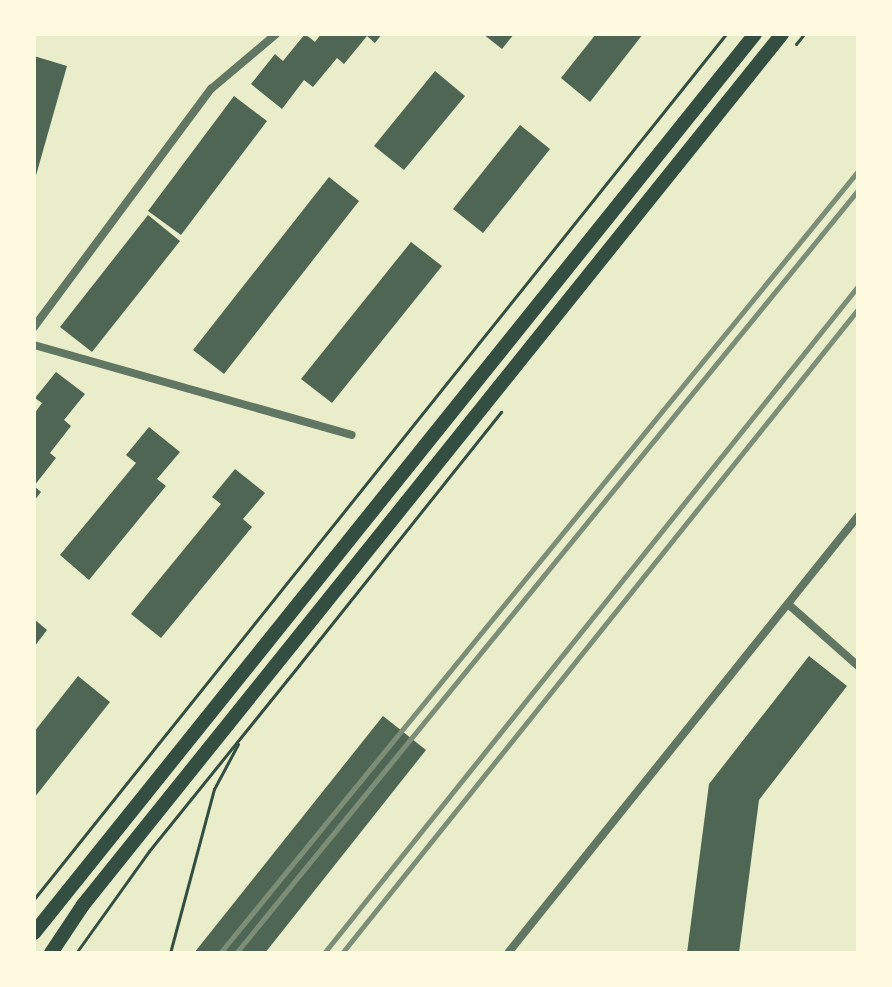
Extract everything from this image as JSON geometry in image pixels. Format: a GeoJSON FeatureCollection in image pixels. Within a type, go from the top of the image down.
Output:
{"type":"FeatureCollection","features":[{"type":"Feature","properties":{"kind":"main road"},"geometry":{"type":"LineString","coordinates":[[34,933],[755,34]]}},
{"type":"Feature","properties":{"kind":"main road"},"geometry":{"type":"LineString","coordinates":[[51,953],[83,905],[782,34]]}},
{"type":"Feature","properties":{"kind":"street"},"geometry":{"type":"LineString","coordinates":[[34,327],[211,89],[276,34]]}},
{"type":"Feature","properties":{"kind":"street"},"geometry":{"type":"LineString","coordinates":[[34,345],[352,435]]}},
{"type":"Feature","properties":{"kind":"street"},"geometry":{"type":"LineString","coordinates":[[508,953],[858,516]]}},
{"type":"Feature","properties":{"kind":"street"},"geometry":{"type":"LineString","coordinates":[[788,604],[858,666]]}},
{"type":"Feature","properties":{"kind":"path"},"geometry":{"type":"LineString","coordinates":[[34,899],[726,34]]}},
{"type":"Feature","properties":{"kind":"path"},"geometry":{"type":"LineString","coordinates":[[794,46],[804,34]]}},
{"type":"Feature","properties":{"kind":"path"},"geometry":{"type":"LineString","coordinates":[[170,953],[214,789],[239,742],[507,404]]}},
{"type":"Feature","properties":{"kind":"building"},"geometry":{"type":"Polygon","coordinates":[[[305,34],[315,42],[321,34],[382,34],[375,43],[367,36],[344,64],[337,58],[313,87],[304,80],[282,109],[251,84],[275,54],[283,61],[305,34]]]}},
{"type":"Feature","properties":{"kind":"building"},"geometry":{"type":"Polygon","coordinates":[[[483,34],[514,34],[502,49],[483,34]]]}},
{"type":"Feature","properties":{"kind":"building"},"geometry":{"type":"Polygon","coordinates":[[[596,34],[643,34],[590,102],[561,78],[596,34]]]}},
{"type":"Feature","properties":{"kind":"building"},"geometry":{"type":"Polygon","coordinates":[[[34,56],[67,66],[35,179],[34,179],[34,56]]]}},
{"type":"Feature","properties":{"kind":"building"},"geometry":{"type":"Polygon","coordinates":[[[435,71],[465,96],[404,170],[374,146],[435,71]]]}},
{"type":"Feature","properties":{"kind":"building"},"geometry":{"type":"Polygon","coordinates":[[[234,96],[267,121],[181,235],[148,211],[234,96]]]}},
{"type":"Feature","properties":{"kind":"building"},"geometry":{"type":"Polygon","coordinates":[[[520,125],[550,149],[483,233],[453,209],[520,125]]]}},
{"type":"Feature","properties":{"kind":"building"},"geometry":{"type":"Polygon","coordinates":[[[329,177],[359,201],[224,374],[193,350],[329,177]]]}},
{"type":"Feature","properties":{"kind":"building"},"geometry":{"type":"Polygon","coordinates":[[[148,215],[180,241],[92,352],[60,327],[148,215]]]}},
{"type":"Feature","properties":{"kind":"building"},"geometry":{"type":"Polygon","coordinates":[[[411,242],[442,266],[332,403],[301,379],[411,242]]]}},
{"type":"Feature","properties":{"kind":"building"},"geometry":{"type":"Polygon","coordinates":[[[56,372],[85,394],[64,420],[71,426],[50,453],[56,458],[34,486],[34,414],[42,403],[35,398],[56,372]]]}},
{"type":"Feature","properties":{"kind":"building"},"geometry":{"type":"Polygon","coordinates":[[[149,427],[180,452],[157,479],[166,486],[89,580],[60,555],[136,463],[126,455],[149,427]]]}},
{"type":"Feature","properties":{"kind":"building"},"geometry":{"type":"Polygon","coordinates":[[[235,469],[265,493],[243,519],[252,527],[161,638],[131,614],[221,504],[212,497],[235,469]]]}},
{"type":"Feature","properties":{"kind":"building"},"geometry":{"type":"Polygon","coordinates":[[[34,486],[41,492],[34,501],[34,486]]]}},
{"type":"Feature","properties":{"kind":"building"},"geometry":{"type":"Polygon","coordinates":[[[34,619],[47,630],[34,647],[34,619]]]}},
{"type":"Feature","properties":{"kind":"building"},"geometry":{"type":"Polygon","coordinates":[[[809,656],[847,686],[759,800],[739,953],[687,953],[709,784],[809,656]]]}},
{"type":"Feature","properties":{"kind":"building"},"geometry":{"type":"Polygon","coordinates":[[[78,676],[110,702],[34,798],[34,732],[78,676]]]}},
{"type":"Feature","properties":{"kind":"building"},"geometry":{"type":"Polygon","coordinates":[[[383,716],[426,750],[265,953],[194,953],[383,716]]]}},
{"type":"Feature","properties":{"kind":"railway"},"geometry":{"type":"LineString","coordinates":[[220,953],[858,171]]}},
{"type":"Feature","properties":{"kind":"railway"},"geometry":{"type":"LineString","coordinates":[[236,953],[858,190]]}},
{"type":"Feature","properties":{"kind":"railway"},"geometry":{"type":"LineString","coordinates":[[324,953],[858,286]]}},
{"type":"Feature","properties":{"kind":"railway"},"geometry":{"type":"LineString","coordinates":[[342,953],[858,309]]}}]}
